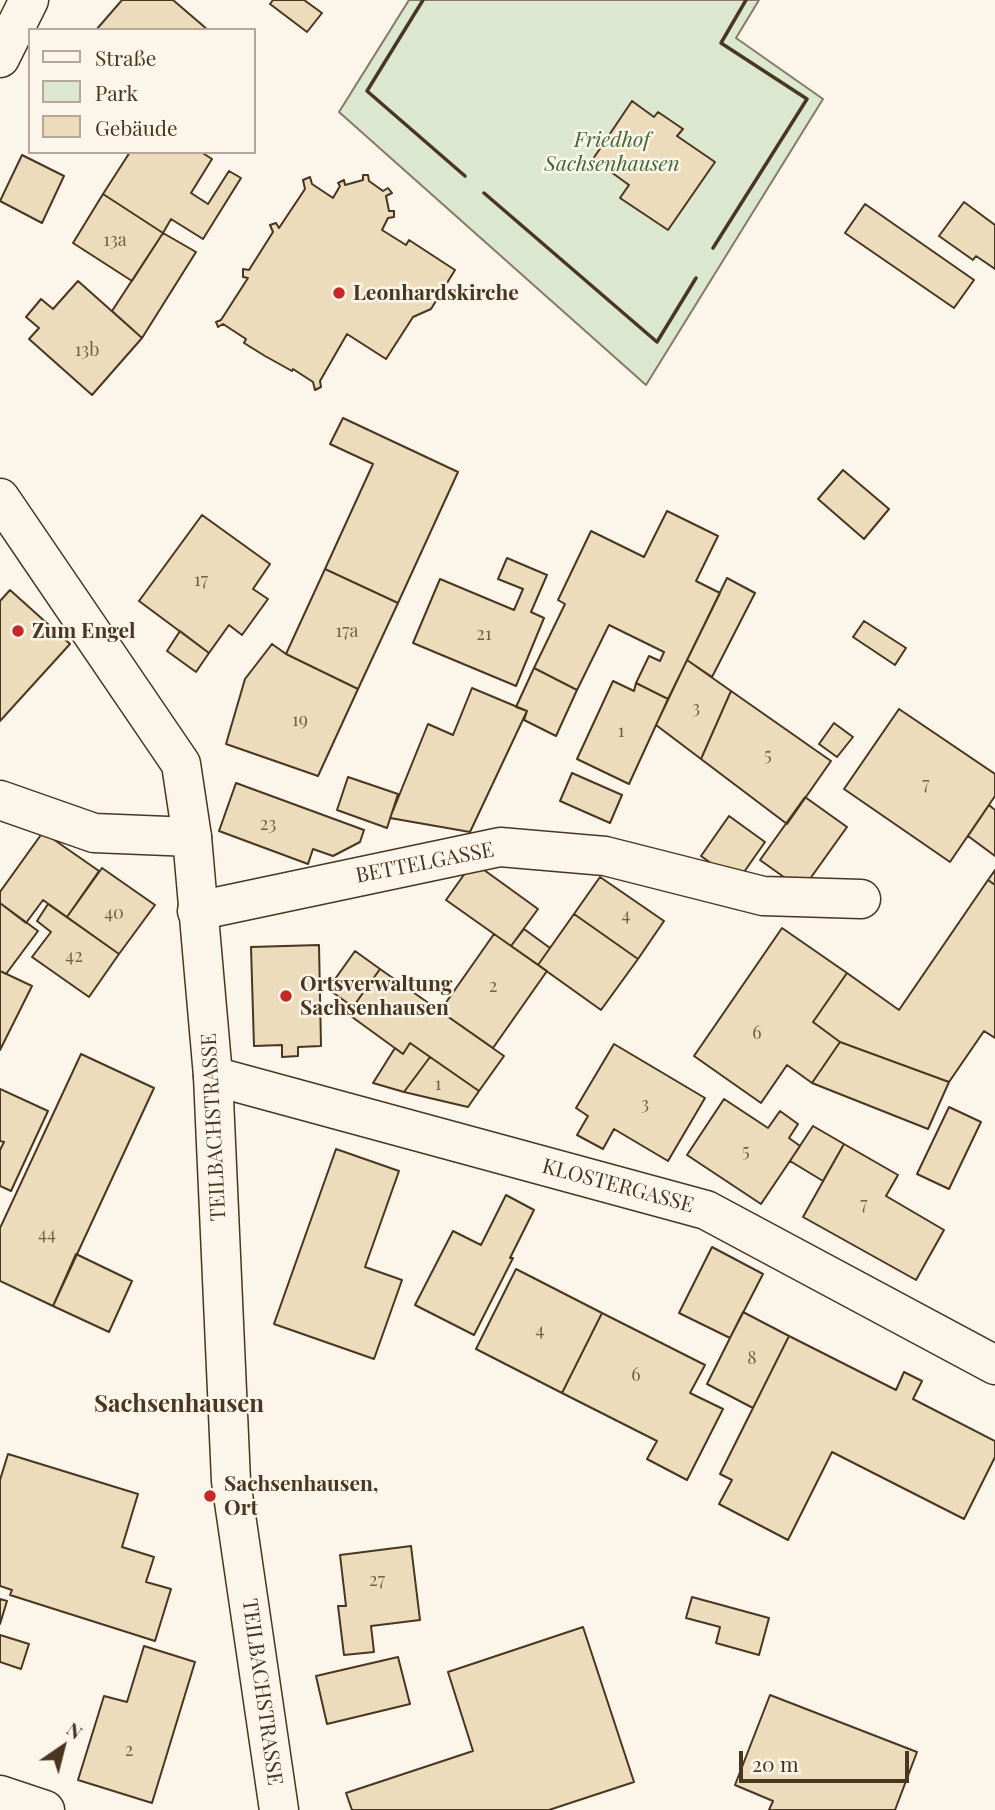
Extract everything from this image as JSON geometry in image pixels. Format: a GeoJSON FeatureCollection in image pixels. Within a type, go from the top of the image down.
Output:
{"type":"FeatureCollection","features":[{"type":"Feature","properties":{"kind":"street"},"geometry":{"type":"LineString","coordinates":[[0,58],[29,0]]}},
{"type":"Feature","properties":{"kind":"street","name":"TEILBACHSTRASSE"},"geometry":{"type":"LineString","coordinates":[[0,498],[181,764],[192,837],[213,1076],[231,1481],[279,1810]]}},
{"type":"Feature","properties":{"kind":"street"},"geometry":{"type":"LineString","coordinates":[[0,800],[94,833],[192,837]]}},
{"type":"Feature","properties":{"kind":"street","name":"BETTELGASSE"},"geometry":{"type":"LineString","coordinates":[[197,911],[500,847],[605,856],[763,896],[861,899]]}},
{"type":"Feature","properties":{"kind":"street","name":"KLOSTERGASSE"},"geometry":{"type":"LineString","coordinates":[[213,1076],[706,1210],[995,1365]]}},
{"type":"Feature","properties":{"kind":"street"},"geometry":{"type":"LineString","coordinates":[[0,1795],[46,1810]]}},
{"type":"Feature","properties":{"kind":"green space","name":"Friedhof Sachsenhausen"},"geometry":{"type":"Polygon","coordinates":[[[409,0],[759,0],[736,38],[823,99],[646,385],[339,112],[409,0]]]}},
{"type":"Feature","properties":{"kind":"building"},"geometry":{"type":"Polygon","coordinates":[[[122,0],[173,0],[206,28],[98,28],[122,0]]]}},
{"type":"Feature","properties":{"kind":"building"},"geometry":{"type":"Polygon","coordinates":[[[273,0],[304,0],[322,13],[307,32],[270,4],[273,0]]]}},
{"type":"Feature","properties":{"kind":"building"},"geometry":{"type":"Polygon","coordinates":[[[632,101],[654,117],[658,112],[683,129],[677,136],[715,162],[668,230],[620,198],[629,185],[593,159],[632,101]]]}},
{"type":"Feature","properties":{"kind":"building"},"geometry":{"type":"Polygon","coordinates":[[[129,154],[204,154],[212,159],[191,193],[208,204],[229,171],[241,178],[203,239],[171,219],[163,233],[103,194],[129,154]]]}},
{"type":"Feature","properties":{"kind":"building"},"geometry":{"type":"Polygon","coordinates":[[[22,155],[64,176],[42,223],[0,201],[22,155]]]}},
{"type":"Feature","properties":{"kind":"building","name":"Leonhardskirche"},"geometry":{"type":"Polygon","coordinates":[[[363,175],[368,175],[369,181],[383,191],[388,188],[392,193],[386,196],[389,211],[394,211],[394,217],[388,218],[382,230],[406,245],[409,240],[455,270],[431,309],[413,317],[386,359],[347,334],[320,381],[321,387],[315,390],[313,382],[244,343],[246,339],[223,324],[218,327],[216,322],[221,320],[248,278],[243,277],[243,269],[249,270],[273,232],[270,225],[276,223],[279,228],[305,189],[303,180],[310,177],[312,184],[333,198],[340,186],[338,183],[344,180],[345,185],[363,180],[363,175]]]}},
{"type":"Feature","properties":{"kind":"building"},"geometry":{"type":"Polygon","coordinates":[[[103,194],[163,233],[132,281],[73,243],[103,194]]]}},
{"type":"Feature","properties":{"kind":"building"},"geometry":{"type":"Polygon","coordinates":[[[964,202],[995,225],[995,269],[976,256],[973,260],[939,236],[964,202]]]}},
{"type":"Feature","properties":{"kind":"building"},"geometry":{"type":"Polygon","coordinates":[[[865,204],[974,280],[954,308],[845,233],[865,204]]]}},
{"type":"Feature","properties":{"kind":"building"},"geometry":{"type":"Polygon","coordinates":[[[163,233],[196,252],[142,338],[112,311],[163,233]]]}},
{"type":"Feature","properties":{"kind":"building"},"geometry":{"type":"Polygon","coordinates":[[[78,281],[142,338],[92,395],[29,339],[39,328],[26,317],[41,299],[53,309],[78,281]]]}},
{"type":"Feature","properties":{"kind":"building"},"geometry":{"type":"Polygon","coordinates":[[[343,418],[458,472],[398,603],[325,569],[373,464],[330,444],[343,418]]]}},
{"type":"Feature","properties":{"kind":"building"},"geometry":{"type":"Polygon","coordinates":[[[843,470],[889,509],[864,539],[818,499],[843,470]]]}},
{"type":"Feature","properties":{"kind":"building"},"geometry":{"type":"Polygon","coordinates":[[[667,511],[718,536],[696,581],[720,593],[668,699],[636,683],[649,656],[660,661],[664,652],[609,625],[577,690],[534,668],[565,604],[558,600],[591,531],[644,557],[667,511]]]}},
{"type":"Feature","properties":{"kind":"building"},"geometry":{"type":"Polygon","coordinates":[[[202,515],[270,564],[253,589],[268,599],[242,635],[229,625],[209,653],[139,601],[202,515]]]}},
{"type":"Feature","properties":{"kind":"building"},"geometry":{"type":"Polygon","coordinates":[[[507,558],[547,575],[531,612],[544,618],[516,686],[413,643],[440,579],[514,610],[523,589],[498,579],[507,558]]]}},
{"type":"Feature","properties":{"kind":"building"},"geometry":{"type":"Polygon","coordinates":[[[325,569],[398,603],[358,689],[286,654],[325,569]]]}},
{"type":"Feature","properties":{"kind":"building"},"geometry":{"type":"Polygon","coordinates":[[[727,578],[755,593],[712,677],[687,660],[727,578]]]}},
{"type":"Feature","properties":{"kind":"building"},"geometry":{"type":"Polygon","coordinates":[[[10,590],[70,644],[0,721],[0,601],[10,590]]]}},
{"type":"Feature","properties":{"kind":"building"},"geometry":{"type":"Polygon","coordinates":[[[864,621],[906,648],[895,665],[853,637],[864,621]]]}},
{"type":"Feature","properties":{"kind":"building"},"geometry":{"type":"Polygon","coordinates":[[[180,631],[209,653],[196,672],[167,651],[180,631]]]}},
{"type":"Feature","properties":{"kind":"building"},"geometry":{"type":"Polygon","coordinates":[[[272,644],[286,654],[358,689],[318,776],[226,744],[245,679],[272,644]]]}},
{"type":"Feature","properties":{"kind":"building"},"geometry":{"type":"Polygon","coordinates":[[[687,660],[731,691],[701,759],[656,725],[687,660]]]}},
{"type":"Feature","properties":{"kind":"building"},"geometry":{"type":"Polygon","coordinates":[[[534,668],[577,690],[556,736],[524,720],[527,711],[516,707],[534,668]]]}},
{"type":"Feature","properties":{"kind":"building"},"geometry":{"type":"Polygon","coordinates":[[[613,681],[634,691],[636,683],[668,699],[629,784],[577,759],[613,681]]]}},
{"type":"Feature","properties":{"kind":"building"},"geometry":{"type":"Polygon","coordinates":[[[472,688],[527,711],[470,832],[390,818],[428,724],[453,735],[472,688]]]}},
{"type":"Feature","properties":{"kind":"building"},"geometry":{"type":"Polygon","coordinates":[[[731,691],[831,761],[787,824],[701,759],[731,691]]]}},
{"type":"Feature","properties":{"kind":"building"},"geometry":{"type":"Polygon","coordinates":[[[899,709],[995,774],[995,796],[950,862],[844,789],[899,709]]]}},
{"type":"Feature","properties":{"kind":"building"},"geometry":{"type":"Polygon","coordinates":[[[834,723],[853,737],[837,757],[819,744],[834,723]]]}},
{"type":"Feature","properties":{"kind":"building"},"geometry":{"type":"Polygon","coordinates":[[[572,773],[622,795],[610,823],[560,801],[572,773]]]}},
{"type":"Feature","properties":{"kind":"building"},"geometry":{"type":"Polygon","coordinates":[[[348,777],[398,794],[387,828],[337,810],[348,777]]]}},
{"type":"Feature","properties":{"kind":"building"},"geometry":{"type":"Polygon","coordinates":[[[236,783],[364,830],[360,842],[333,856],[313,849],[308,864],[219,831],[236,783]]]}},
{"type":"Feature","properties":{"kind":"building"},"geometry":{"type":"Polygon","coordinates":[[[805,797],[847,827],[802,890],[760,860],[805,797]]]}},
{"type":"Feature","properties":{"kind":"building"},"geometry":{"type":"Polygon","coordinates":[[[989,805],[995,810],[995,856],[968,836],[989,805]]]}},
{"type":"Feature","properties":{"kind":"building"},"geometry":{"type":"Polygon","coordinates":[[[729,816],[765,842],[737,882],[701,856],[729,816]]]}},
{"type":"Feature","properties":{"kind":"building"},"geometry":{"type":"Polygon","coordinates":[[[43,832],[99,871],[67,917],[43,900],[26,923],[0,903],[0,892],[43,832]]]}},
{"type":"Feature","properties":{"kind":"building"},"geometry":{"type":"Polygon","coordinates":[[[473,862],[538,909],[511,946],[446,900],[473,862]]]}},
{"type":"Feature","properties":{"kind":"building"},"geometry":{"type":"Polygon","coordinates":[[[102,868],[155,905],[119,954],[67,917],[102,868]]]}},
{"type":"Feature","properties":{"kind":"building"},"geometry":{"type":"Polygon","coordinates":[[[995,870],[995,885],[988,880],[995,870]]]}},
{"type":"Feature","properties":{"kind":"building"},"geometry":{"type":"Polygon","coordinates":[[[600,877],[664,921],[638,959],[574,914],[600,877]]]}},
{"type":"Feature","properties":{"kind":"building"},"geometry":{"type":"Polygon","coordinates":[[[988,880],[995,885],[995,1038],[984,1031],[949,1082],[840,1042],[813,1022],[847,973],[899,1010],[988,880]]]}},
{"type":"Feature","properties":{"kind":"building"},"geometry":{"type":"Polygon","coordinates":[[[0,903],[38,931],[6,974],[0,971],[0,903]]]}},
{"type":"Feature","properties":{"kind":"building"},"geometry":{"type":"Polygon","coordinates":[[[48,904],[119,954],[89,997],[32,957],[51,932],[37,921],[48,904]]]}},
{"type":"Feature","properties":{"kind":"building"},"geometry":{"type":"Polygon","coordinates":[[[574,914],[638,959],[601,1010],[538,965],[574,914]]]}},
{"type":"Feature","properties":{"kind":"building"},"geometry":{"type":"Polygon","coordinates":[[[782,928],[847,973],[813,1022],[840,1042],[812,1083],[787,1065],[761,1103],[694,1056],[782,928]]]}},
{"type":"Feature","properties":{"kind":"building"},"geometry":{"type":"Polygon","coordinates":[[[524,929],[550,948],[538,965],[511,946],[524,929]]]}},
{"type":"Feature","properties":{"kind":"building"},"geometry":{"type":"Polygon","coordinates":[[[494,934],[547,971],[493,1048],[440,1011],[494,934]]]}},
{"type":"Feature","properties":{"kind":"building","name":"Ortsverwaltung Sachsenhausen"},"geometry":{"type":"Polygon","coordinates":[[[319,945],[321,1046],[298,1047],[298,1056],[282,1057],[282,1045],[254,1046],[251,947],[319,945]]]}},
{"type":"Feature","properties":{"kind":"building"},"geometry":{"type":"Polygon","coordinates":[[[355,951],[380,969],[353,1007],[328,989],[355,951]]]}},
{"type":"Feature","properties":{"kind":"building"},"geometry":{"type":"Polygon","coordinates":[[[380,969],[504,1056],[479,1091],[410,1043],[403,1054],[348,1014],[380,969]]]}},
{"type":"Feature","properties":{"kind":"building"},"geometry":{"type":"Polygon","coordinates":[[[0,971],[32,986],[0,1050],[0,971]]]}},
{"type":"Feature","properties":{"kind":"building"},"geometry":{"type":"Polygon","coordinates":[[[840,1042],[949,1082],[928,1129],[812,1083],[840,1042]]]}},
{"type":"Feature","properties":{"kind":"building"},"geometry":{"type":"Polygon","coordinates":[[[410,1043],[430,1057],[404,1092],[373,1083],[395,1048],[403,1054],[410,1043]]]}},
{"type":"Feature","properties":{"kind":"building"},"geometry":{"type":"Polygon","coordinates":[[[614,1044],[705,1098],[668,1161],[614,1129],[603,1149],[577,1135],[588,1116],[576,1108],[614,1044]]]}},
{"type":"Feature","properties":{"kind":"building"},"geometry":{"type":"Polygon","coordinates":[[[81,1054],[154,1088],[53,1306],[0,1281],[0,1228],[81,1054]]]}},
{"type":"Feature","properties":{"kind":"building"},"geometry":{"type":"Polygon","coordinates":[[[430,1057],[479,1091],[468,1107],[404,1092],[430,1057]]]}},
{"type":"Feature","properties":{"kind":"building"},"geometry":{"type":"Polygon","coordinates":[[[0,1089],[48,1111],[11,1191],[0,1186],[0,1150],[4,1142],[0,1141],[0,1089]]]}},
{"type":"Feature","properties":{"kind":"building"},"geometry":{"type":"Polygon","coordinates":[[[724,1099],[768,1128],[780,1111],[798,1124],[789,1138],[800,1146],[761,1204],[687,1155],[724,1099]]]}},
{"type":"Feature","properties":{"kind":"building"},"geometry":{"type":"Polygon","coordinates":[[[949,1107],[981,1122],[949,1189],[917,1174],[949,1107]]]}},
{"type":"Feature","properties":{"kind":"building"},"geometry":{"type":"Polygon","coordinates":[[[813,1126],[844,1144],[823,1181],[790,1161],[813,1126]]]}},
{"type":"Feature","properties":{"kind":"building"},"geometry":{"type":"Polygon","coordinates":[[[844,1144],[898,1175],[886,1196],[944,1230],[916,1280],[803,1217],[844,1144]]]}},
{"type":"Feature","properties":{"kind":"building"},"geometry":{"type":"Polygon","coordinates":[[[336,1149],[399,1171],[365,1267],[402,1280],[374,1359],[274,1324],[336,1149]]]}},
{"type":"Feature","properties":{"kind":"building"},"geometry":{"type":"Polygon","coordinates":[[[506,1195],[534,1210],[474,1335],[415,1305],[453,1231],[481,1245],[506,1195]]]}},
{"type":"Feature","properties":{"kind":"building"},"geometry":{"type":"Polygon","coordinates":[[[712,1247],[763,1274],[730,1338],[679,1313],[712,1247]]]}},
{"type":"Feature","properties":{"kind":"building"},"geometry":{"type":"Polygon","coordinates":[[[76,1254],[132,1281],[109,1332],[53,1306],[76,1254]]]}},
{"type":"Feature","properties":{"kind":"building"},"geometry":{"type":"Polygon","coordinates":[[[516,1269],[602,1313],[562,1393],[476,1349],[516,1269]]]}},
{"type":"Feature","properties":{"kind":"building"},"geometry":{"type":"Polygon","coordinates":[[[743,1312],[789,1336],[753,1408],[707,1384],[743,1312]]]}},
{"type":"Feature","properties":{"kind":"building"},"geometry":{"type":"Polygon","coordinates":[[[602,1313],[705,1365],[690,1393],[723,1409],[687,1480],[647,1459],[657,1441],[562,1393],[602,1313]]]}},
{"type":"Feature","properties":{"kind":"building"},"geometry":{"type":"Polygon","coordinates":[[[789,1336],[896,1390],[904,1372],[922,1381],[913,1399],[995,1441],[995,1457],[964,1519],[832,1452],[788,1540],[719,1504],[732,1480],[720,1474],[789,1336]]]}},
{"type":"Feature","properties":{"kind":"building"},"geometry":{"type":"Polygon","coordinates":[[[8,1454],[138,1494],[122,1547],[154,1557],[146,1582],[171,1589],[155,1641],[10,1595],[12,1590],[0,1586],[0,1480],[8,1454]]]}},
{"type":"Feature","properties":{"kind":"building"},"geometry":{"type":"Polygon","coordinates":[[[411,1546],[420,1620],[371,1626],[374,1652],[344,1655],[338,1606],[346,1606],[340,1555],[411,1546]]]}},
{"type":"Feature","properties":{"kind":"building"},"geometry":{"type":"Polygon","coordinates":[[[692,1597],[769,1618],[759,1655],[716,1643],[720,1627],[686,1618],[692,1597]]]}},
{"type":"Feature","properties":{"kind":"building"},"geometry":{"type":"Polygon","coordinates":[[[0,1599],[7,1601],[0,1624],[0,1599]]]}},
{"type":"Feature","properties":{"kind":"building"},"geometry":{"type":"Polygon","coordinates":[[[583,1627],[634,1782],[549,1810],[352,1810],[346,1793],[473,1751],[448,1672],[583,1627]]]}},
{"type":"Feature","properties":{"kind":"building"},"geometry":{"type":"Polygon","coordinates":[[[0,1635],[29,1644],[21,1669],[0,1662],[0,1635]]]}},
{"type":"Feature","properties":{"kind":"building"},"geometry":{"type":"Polygon","coordinates":[[[144,1646],[195,1662],[152,1803],[78,1780],[104,1696],[127,1702],[144,1646]]]}},
{"type":"Feature","properties":{"kind":"building"},"geometry":{"type":"Polygon","coordinates":[[[398,1657],[410,1704],[327,1724],[316,1676],[398,1657]]]}},
{"type":"Feature","properties":{"kind":"building"},"geometry":{"type":"Polygon","coordinates":[[[770,1695],[917,1752],[895,1810],[769,1810],[773,1801],[735,1785],[770,1695]]]}},
{"type":"Feature","properties":{"kind":"wall"},"geometry":{"type":"LineString","coordinates":[[423,0],[367,91],[465,176]]}},
{"type":"Feature","properties":{"kind":"wall"},"geometry":{"type":"LineString","coordinates":[[713,248],[807,99],[721,43],[746,0]]}},
{"type":"Feature","properties":{"kind":"wall"},"geometry":{"type":"LineString","coordinates":[[484,193],[657,342],[696,278]]}},
{"type":"Feature","properties":{"kind":"place","name":"Leonhardskirche"},"geometry":{"type":"Point","coordinates":[339,293]}},
{"type":"Feature","properties":{"kind":"place","name":"Zum Engel"},"geometry":{"type":"Point","coordinates":[18,631]}},
{"type":"Feature","properties":{"kind":"place","name":"Ortsverwaltung Sachsenhausen"},"geometry":{"type":"Point","coordinates":[286,996]}},
{"type":"Feature","properties":{"kind":"place","name":"Sachsenhausen, Ort"},"geometry":{"type":"Point","coordinates":[210,1496]}},
{"type":"Feature","properties":{"kind":"district","name":"Sachsenhausen"},"geometry":{"type":"Point","coordinates":[179,1405]}}]}
